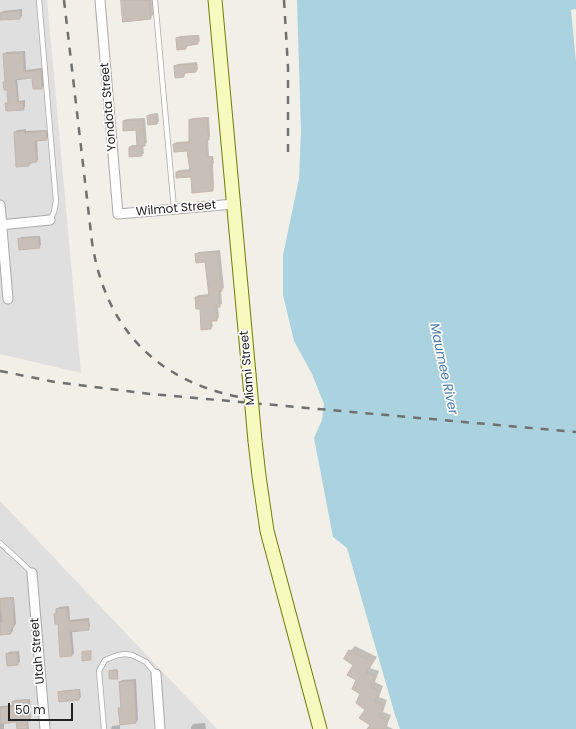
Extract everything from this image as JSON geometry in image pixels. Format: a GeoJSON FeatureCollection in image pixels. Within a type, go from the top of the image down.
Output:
{"type":"FeatureCollection","features":[{"type":"Feature","properties":{"kind":"street","name":"Yondota Street"},"geometry":{"type":"LineString","coordinates":[[100,0],[118,214]]}},
{"type":"Feature","properties":{"kind":"street","name":"Miami Street"},"geometry":{"type":"LineString","coordinates":[[215,0],[259,476],[267,531],[320,729]]}},
{"type":"Feature","properties":{"kind":"street","name":"Wilmot Street"},"geometry":{"type":"LineString","coordinates":[[118,214],[234,204]]}},
{"type":"Feature","properties":{"kind":"street"},"geometry":{"type":"LineString","coordinates":[[0,205],[8,299]]}},
{"type":"Feature","properties":{"kind":"street"},"geometry":{"type":"LineString","coordinates":[[1,225],[50,220]]}},
{"type":"Feature","properties":{"kind":"street","name":"Utah Street"},"geometry":{"type":"LineString","coordinates":[[32,574],[45,729]]}},
{"type":"Feature","properties":{"kind":"street"},"geometry":{"type":"LineString","coordinates":[[156,674],[160,729]]}},
{"type":"Feature","properties":{"kind":"lane"},"geometry":{"type":"LineString","coordinates":[[39,0],[56,201],[54,212],[50,220]]}},
{"type":"Feature","properties":{"kind":"lane"},"geometry":{"type":"LineString","coordinates":[[156,0],[174,209]]}},
{"type":"Feature","properties":{"kind":"lane"},"geometry":{"type":"LineString","coordinates":[[0,543],[32,574]]}},
{"type":"Feature","properties":{"kind":"lane"},"geometry":{"type":"LineString","coordinates":[[104,729],[99,671],[105,660],[118,655],[132,655],[146,662],[156,674]]}},
{"type":"Feature","properties":{"kind":"shaded area"},"geometry":{"type":"Polygon","coordinates":[[[0,0],[47,0],[81,373],[0,354],[0,0]]]}},
{"type":"Feature","properties":{"kind":"shaded area"},"geometry":{"type":"Polygon","coordinates":[[[0,501],[217,729],[0,729],[0,501]]]}},
{"type":"Feature","properties":{"kind":"water","name":"Maumee River"},"geometry":{"type":"Polygon","coordinates":[[[297,0],[576,0],[576,9],[571,10],[576,62],[576,729],[400,729],[347,548],[333,537],[314,438],[322,420],[324,404],[312,374],[294,341],[283,295],[283,255],[299,179],[301,132],[297,0]]]}},
{"type":"Feature","properties":{"kind":"building"},"geometry":{"type":"Polygon","coordinates":[[[121,0],[149,0],[151,19],[123,22],[121,0]]]}},
{"type":"Feature","properties":{"kind":"building"},"geometry":{"type":"Polygon","coordinates":[[[20,11],[20,19],[0,20],[0,13],[20,11]]]}},
{"type":"Feature","properties":{"kind":"building"},"geometry":{"type":"Polygon","coordinates":[[[197,36],[198,44],[186,46],[186,49],[177,50],[176,38],[197,36]]]}},
{"type":"Feature","properties":{"kind":"building"},"geometry":{"type":"Polygon","coordinates":[[[23,53],[24,72],[41,70],[42,89],[33,89],[32,78],[15,80],[18,102],[23,102],[24,110],[6,111],[5,103],[8,103],[7,90],[4,90],[3,82],[5,82],[3,54],[23,53]]]}},
{"type":"Feature","properties":{"kind":"building"},"geometry":{"type":"Polygon","coordinates":[[[196,64],[196,72],[184,73],[184,77],[175,78],[174,66],[196,64]]]}},
{"type":"Feature","properties":{"kind":"building"},"geometry":{"type":"Polygon","coordinates":[[[156,115],[157,124],[148,125],[147,116],[156,115]]]}},
{"type":"Feature","properties":{"kind":"building"},"geometry":{"type":"Polygon","coordinates":[[[207,118],[209,140],[206,140],[207,157],[212,157],[211,166],[213,191],[192,193],[191,177],[176,178],[176,172],[190,171],[187,151],[174,152],[173,144],[189,143],[189,120],[207,118]]]}},
{"type":"Feature","properties":{"kind":"building"},"geometry":{"type":"Polygon","coordinates":[[[143,120],[145,146],[141,146],[142,156],[129,157],[129,147],[137,146],[136,130],[123,131],[123,121],[143,120]]]}},
{"type":"Feature","properties":{"kind":"building"},"geometry":{"type":"Polygon","coordinates":[[[24,131],[24,133],[46,131],[47,140],[35,141],[37,162],[29,163],[29,166],[16,167],[14,132],[24,131]]]}},
{"type":"Feature","properties":{"kind":"building"},"geometry":{"type":"Polygon","coordinates":[[[38,237],[40,248],[19,250],[18,239],[38,237]]]}},
{"type":"Feature","properties":{"kind":"building"},"geometry":{"type":"Polygon","coordinates":[[[218,252],[222,291],[219,291],[220,307],[216,307],[217,321],[210,321],[211,329],[201,330],[200,309],[196,309],[195,297],[209,296],[205,262],[196,263],[195,254],[218,252]]]}},
{"type":"Feature","properties":{"kind":"building"},"geometry":{"type":"Polygon","coordinates":[[[13,598],[14,627],[11,628],[11,634],[0,635],[0,623],[2,622],[0,599],[13,598]]]}},
{"type":"Feature","properties":{"kind":"building"},"geometry":{"type":"Polygon","coordinates":[[[67,608],[69,622],[88,620],[89,630],[70,632],[72,656],[60,657],[58,624],[55,624],[54,614],[56,614],[56,609],[67,608]]]}},
{"type":"Feature","properties":{"kind":"building"},"geometry":{"type":"Polygon","coordinates":[[[349,650],[373,662],[366,672],[375,676],[370,687],[379,691],[374,702],[383,705],[379,717],[387,720],[384,729],[367,729],[370,725],[359,718],[365,710],[356,703],[360,694],[352,689],[356,680],[347,675],[353,665],[344,659],[349,650]]]}},
{"type":"Feature","properties":{"kind":"building"},"geometry":{"type":"Polygon","coordinates":[[[91,651],[91,660],[82,661],[82,652],[91,651]]]}},
{"type":"Feature","properties":{"kind":"building"},"geometry":{"type":"Polygon","coordinates":[[[17,653],[18,665],[7,666],[6,654],[17,653]]]}},
{"type":"Feature","properties":{"kind":"building"},"geometry":{"type":"Polygon","coordinates":[[[117,670],[118,679],[109,679],[109,671],[117,670]]]}},
{"type":"Feature","properties":{"kind":"building"},"geometry":{"type":"Polygon","coordinates":[[[134,681],[136,723],[120,725],[118,708],[121,708],[119,682],[134,681]]]}},
{"type":"Feature","properties":{"kind":"building"},"geometry":{"type":"Polygon","coordinates":[[[79,690],[79,700],[59,702],[58,692],[79,690]]]}},
{"type":"Feature","properties":{"kind":"building"},"geometry":{"type":"Polygon","coordinates":[[[28,700],[30,721],[27,721],[27,729],[17,729],[16,722],[0,724],[0,708],[13,707],[12,702],[28,700]]]}},
{"type":"Feature","properties":{"kind":"railway"},"geometry":{"type":"LineString","coordinates":[[64,0],[92,242],[99,272],[109,300],[122,324],[139,345],[159,363],[182,378],[209,389],[239,397]]}},
{"type":"Feature","properties":{"kind":"railway"},"geometry":{"type":"LineString","coordinates":[[284,0],[288,67],[288,155]]}},
{"type":"Feature","properties":{"kind":"railway"},"geometry":{"type":"LineString","coordinates":[[0,371],[55,382],[151,394],[576,432]]}}]}
